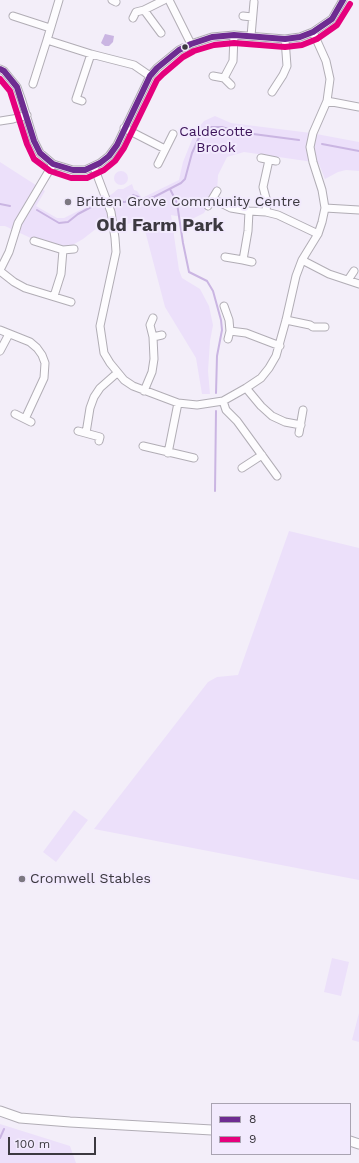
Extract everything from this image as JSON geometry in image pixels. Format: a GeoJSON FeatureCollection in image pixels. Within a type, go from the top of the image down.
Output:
{"type":"FeatureCollection","features":[{"type":"Feature","properties":{"kind":"street"},"geometry":{"type":"LineString","coordinates":[[33,84],[59,0]]}},
{"type":"Feature","properties":{"kind":"street"},"geometry":{"type":"LineString","coordinates":[[133,18],[136,12],[144,10],[164,0]]}},
{"type":"Feature","properties":{"kind":"street"},"geometry":{"type":"LineString","coordinates":[[169,0],[191,44]]}},
{"type":"Feature","properties":{"kind":"street"},"geometry":{"type":"LineString","coordinates":[[0,68],[17,87],[34,141],[40,153],[53,164],[73,170],[85,170],[94,167],[109,156],[117,145],[150,76],[170,56],[191,44],[212,37],[234,35],[285,39],[300,37],[312,32],[332,19],[343,0]]}},
{"type":"Feature","properties":{"kind":"street"},"geometry":{"type":"LineString","coordinates":[[252,36],[254,2]]}},
{"type":"Feature","properties":{"kind":"street"},"geometry":{"type":"LineString","coordinates":[[144,10],[161,33]]}},
{"type":"Feature","properties":{"kind":"street"},"geometry":{"type":"LineString","coordinates":[[14,16],[50,28]]}},
{"type":"Feature","properties":{"kind":"street"},"geometry":{"type":"LineString","coordinates":[[242,16],[252,17]]}},
{"type":"Feature","properties":{"kind":"street"},"geometry":{"type":"LineString","coordinates":[[94,167],[111,212],[115,238],[116,252],[100,326],[104,353],[117,373],[124,380],[144,391],[178,403],[197,405],[223,401],[246,388],[261,378],[276,356],[280,346],[296,276],[302,260],[318,234],[325,208],[322,190],[310,147],[313,133],[327,101],[330,79],[326,61],[312,32]]}},
{"type":"Feature","properties":{"kind":"street"},"geometry":{"type":"LineString","coordinates":[[224,78],[233,61],[234,35]]}},
{"type":"Feature","properties":{"kind":"street"},"geometry":{"type":"LineString","coordinates":[[272,92],[287,66],[285,39]]}},
{"type":"Feature","properties":{"kind":"street"},"geometry":{"type":"LineString","coordinates":[[47,40],[91,54],[134,65],[150,76]]}},
{"type":"Feature","properties":{"kind":"street"},"geometry":{"type":"LineString","coordinates":[[82,101],[76,99],[91,54]]}},
{"type":"Feature","properties":{"kind":"street"},"geometry":{"type":"LineString","coordinates":[[214,76],[224,78],[231,85]]}},
{"type":"Feature","properties":{"kind":"street"},"geometry":{"type":"LineString","coordinates":[[269,80],[276,84]]}},
{"type":"Feature","properties":{"kind":"street"},"geometry":{"type":"LineString","coordinates":[[327,101],[359,107]]}},
{"type":"Feature","properties":{"kind":"street"},"geometry":{"type":"LineString","coordinates":[[0,121],[27,115]]}},
{"type":"Feature","properties":{"kind":"street"},"geometry":{"type":"LineString","coordinates":[[124,128],[165,149]]}},
{"type":"Feature","properties":{"kind":"street"},"geometry":{"type":"LineString","coordinates":[[158,164],[173,134]]}},
{"type":"Feature","properties":{"kind":"street"},"geometry":{"type":"LineString","coordinates":[[266,212],[267,202],[263,187],[269,160]]}},
{"type":"Feature","properties":{"kind":"street"},"geometry":{"type":"LineString","coordinates":[[53,164],[18,223],[9,252],[0,271],[14,282],[25,288],[71,302]]}},
{"type":"Feature","properties":{"kind":"street"},"geometry":{"type":"LineString","coordinates":[[208,206],[217,191]]}},
{"type":"Feature","properties":{"kind":"street"},"geometry":{"type":"LineString","coordinates":[[213,199],[231,208],[249,212],[266,212],[278,215],[318,234]]}},
{"type":"Feature","properties":{"kind":"street"},"geometry":{"type":"LineString","coordinates":[[325,208],[359,210]]}},
{"type":"Feature","properties":{"kind":"street"},"geometry":{"type":"LineString","coordinates":[[243,260],[248,231],[249,212]]}},
{"type":"Feature","properties":{"kind":"street"},"geometry":{"type":"LineString","coordinates":[[34,241],[63,250],[74,249]]}},
{"type":"Feature","properties":{"kind":"street"},"geometry":{"type":"LineString","coordinates":[[54,296],[61,274],[63,250]]}},
{"type":"Feature","properties":{"kind":"street"},"geometry":{"type":"LineString","coordinates":[[225,257],[252,262]]}},
{"type":"Feature","properties":{"kind":"street"},"geometry":{"type":"LineString","coordinates":[[302,260],[329,274],[359,284]]}},
{"type":"Feature","properties":{"kind":"street"},"geometry":{"type":"LineString","coordinates":[[348,280],[354,271]]}},
{"type":"Feature","properties":{"kind":"street"},"geometry":{"type":"LineString","coordinates":[[224,306],[229,320],[230,331],[228,339]]}},
{"type":"Feature","properties":{"kind":"street"},"geometry":{"type":"LineString","coordinates":[[144,391],[152,372],[154,359],[153,337],[150,325],[153,318]]}},
{"type":"Feature","properties":{"kind":"street"},"geometry":{"type":"LineString","coordinates":[[286,320],[310,325],[312,331],[325,327]]}},
{"type":"Feature","properties":{"kind":"street"},"geometry":{"type":"LineString","coordinates":[[0,330],[30,342],[37,348],[45,364],[44,378],[28,420],[15,414]]}},
{"type":"Feature","properties":{"kind":"street"},"geometry":{"type":"LineString","coordinates":[[230,331],[246,333],[280,346]]}},
{"type":"Feature","properties":{"kind":"street"},"geometry":{"type":"LineString","coordinates":[[0,351],[9,334]]}},
{"type":"Feature","properties":{"kind":"street"},"geometry":{"type":"LineString","coordinates":[[153,337],[162,334]]}},
{"type":"Feature","properties":{"kind":"street"},"geometry":{"type":"LineString","coordinates":[[86,433],[90,408],[94,397],[100,388],[117,373]]}},
{"type":"Feature","properties":{"kind":"street"},"geometry":{"type":"LineString","coordinates":[[246,388],[260,406],[272,416],[285,422],[301,425]]}},
{"type":"Feature","properties":{"kind":"street"},"geometry":{"type":"LineString","coordinates":[[223,401],[226,410],[277,476]]}},
{"type":"Feature","properties":{"kind":"street"},"geometry":{"type":"LineString","coordinates":[[168,453],[178,403]]}},
{"type":"Feature","properties":{"kind":"street"},"geometry":{"type":"LineString","coordinates":[[299,433],[303,410]]}},
{"type":"Feature","properties":{"kind":"street"},"geometry":{"type":"LineString","coordinates":[[78,431],[100,437],[99,441]]}},
{"type":"Feature","properties":{"kind":"street"},"geometry":{"type":"LineString","coordinates":[[143,446],[194,458]]}},
{"type":"Feature","properties":{"kind":"street"},"geometry":{"type":"LineString","coordinates":[[242,468],[262,455]]}},
{"type":"Feature","properties":{"kind":"street"},"geometry":{"type":"LineString","coordinates":[[3,1112],[20,1118],[211,1130]]}},
{"type":"Feature","properties":{"kind":"green space","name":"Caldecotte Brook"},"geometry":{"type":"Polygon","coordinates":[[[215,116],[231,123],[311,133],[359,142],[359,171],[346,170],[338,172],[325,179],[319,164],[313,162],[244,152],[227,157],[218,175],[217,191],[204,213],[192,219],[171,215],[179,270],[182,278],[200,289],[209,306],[213,325],[210,341],[208,371],[210,394],[202,394],[196,358],[165,307],[142,219],[122,226],[97,228],[83,239],[67,248],[35,240],[5,226],[0,226],[0,162],[45,191],[36,206],[57,218],[64,218],[112,194],[118,189],[123,189],[132,184],[134,190],[137,191],[142,198],[179,180],[183,162],[195,132],[204,121],[215,116]]]}},
{"type":"Feature","properties":{"kind":"green space"},"geometry":{"type":"Polygon","coordinates":[[[118,171],[124,171],[128,175],[128,181],[124,185],[118,185],[114,181],[114,175],[118,171]]]}},
{"type":"Feature","properties":{"kind":"green space"},"geometry":{"type":"Polygon","coordinates":[[[289,531],[359,548],[359,880],[94,829],[208,682],[217,677],[238,675],[289,531]]]}},
{"type":"Feature","properties":{"kind":"green space"},"geometry":{"type":"Polygon","coordinates":[[[74,810],[88,820],[56,862],[43,852],[74,810]]]}},
{"type":"Feature","properties":{"kind":"green space"},"geometry":{"type":"Polygon","coordinates":[[[332,958],[349,962],[341,996],[324,992],[332,958]]]}},
{"type":"Feature","properties":{"kind":"green space"},"geometry":{"type":"Polygon","coordinates":[[[359,1013],[359,1042],[352,1040],[359,1013]]]}},
{"type":"Feature","properties":{"kind":"green space"},"geometry":{"type":"Polygon","coordinates":[[[0,1124],[70,1146],[76,1163],[0,1163],[0,1124]]]}},
{"type":"Feature","properties":{"kind":"shaded area"},"geometry":{"type":"Polygon","coordinates":[[[105,34],[114,36],[113,42],[109,46],[105,46],[101,43],[105,34]]]}},
{"type":"Feature","properties":{"kind":"shaded area"},"geometry":{"type":"Polygon","coordinates":[[[133,194],[139,196],[141,199],[137,207],[124,202],[133,194]]]}},
{"type":"Feature","properties":{"kind":"waterway"},"geometry":{"type":"LineString","coordinates":[[141,201],[154,197],[181,183],[185,179],[192,153],[202,131],[206,127],[222,127],[238,132],[299,140]]}},
{"type":"Feature","properties":{"kind":"waterway"},"geometry":{"type":"LineString","coordinates":[[322,144],[359,151]]}},
{"type":"Feature","properties":{"kind":"waterway"},"geometry":{"type":"LineString","coordinates":[[170,189],[177,203],[189,272],[207,281],[213,291],[221,320],[222,330],[217,356],[216,393]]}},
{"type":"Feature","properties":{"kind":"waterway"},"geometry":{"type":"LineString","coordinates":[[118,201],[124,202]]}},
{"type":"Feature","properties":{"kind":"waterway"},"geometry":{"type":"LineString","coordinates":[[0,204],[10,206]]}},
{"type":"Feature","properties":{"kind":"waterway"},"geometry":{"type":"LineString","coordinates":[[37,210],[59,223],[68,222],[78,214],[95,205]]}},
{"type":"Feature","properties":{"kind":"waterway"},"geometry":{"type":"LineString","coordinates":[[215,491],[216,411]]}},
{"type":"Feature","properties":{"kind":"waterway"},"geometry":{"type":"LineString","coordinates":[[0,1138],[4,1129]]}},
{"type":"Feature","properties":{"kind":"transit line","name":"8"},"geometry":{"type":"LineString","coordinates":[[0,69],[4,71],[17,87],[34,141],[40,153],[53,164],[73,170],[85,170],[100,163],[109,156],[117,145],[150,76],[157,68],[179,50],[212,37],[234,35],[285,39],[300,37],[313,32],[332,19],[343,0]]}},
{"type":"Feature","properties":{"kind":"transit line","name":"9"},"geometry":{"type":"LineString","coordinates":[[0,79],[10,91],[27,144],[34,159],[50,171],[71,178],[87,178],[104,170],[115,161],[124,148],[157,80],[183,57],[194,51],[214,45],[234,43],[285,47],[302,45],[317,39],[337,25],[350,4]]}},
{"type":"Feature","properties":{"kind":"place","name":"Britten Grove Community Centre"},"geometry":{"type":"Point","coordinates":[68,202]}},
{"type":"Feature","properties":{"kind":"place","name":"Cromwell Stables"},"geometry":{"type":"Point","coordinates":[22,879]}},
{"type":"Feature","properties":{"kind":"district","name":"Old Farm Park"},"geometry":{"type":"Point","coordinates":[160,226]}}]}
